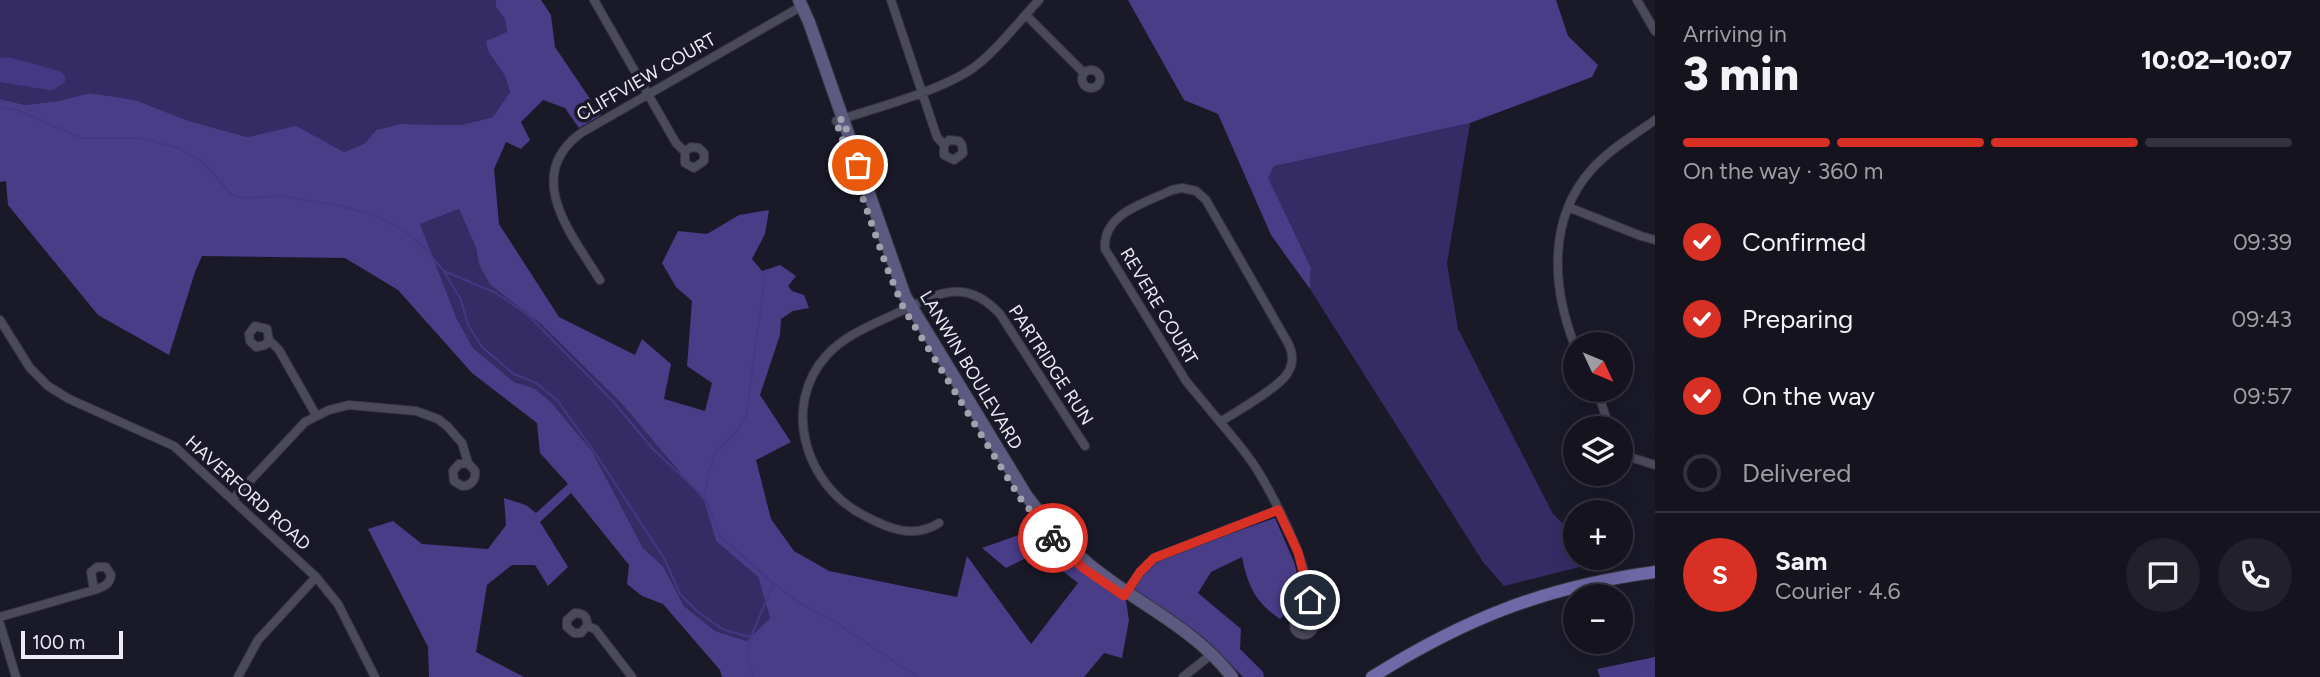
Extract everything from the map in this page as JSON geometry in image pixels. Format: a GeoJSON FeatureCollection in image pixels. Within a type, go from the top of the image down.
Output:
{"type":"FeatureCollection","features":[{"type":"Feature","properties":{"kind":"main road"},"geometry":{"type":"LineString","coordinates":[[1372,677],[1442,635],[1510,605],[1587,583],[1655,572]]}},
{"type":"Feature","properties":{"kind":"street"},"geometry":{"type":"LineString","coordinates":[[594,0],[676,143],[685,152]]}},
{"type":"Feature","properties":{"kind":"street"},"geometry":{"type":"LineString","coordinates":[[891,0],[937,137],[944,145]]}},
{"type":"Feature","properties":{"kind":"street"},"geometry":{"type":"LineString","coordinates":[[839,120],[958,77],[977,66],[1039,0]]}},
{"type":"Feature","properties":{"kind":"street"},"geometry":{"type":"LineString","coordinates":[[1637,0],[1655,31]]}},
{"type":"Feature","properties":{"kind":"street","name":"CLIFFVIEW COURT"},"geometry":{"type":"LineString","coordinates":[[600,280],[557,207],[553,189],[554,170],[561,153],[573,139],[797,4]]}},
{"type":"Feature","properties":{"kind":"street","name":"LANWIN BOULEVARD"},"geometry":{"type":"LineString","coordinates":[[797,4],[839,120],[887,268],[1020,498],[1040,524],[1083,568],[1126,593],[1209,656],[1232,677]]}},
{"type":"Feature","properties":{"kind":"street"},"geometry":{"type":"LineString","coordinates":[[1026,15],[1084,73]]}},
{"type":"Feature","properties":{"kind":"street"},"geometry":{"type":"LineString","coordinates":[[1570,332],[1558,280],[1558,243],[1568,208],[1592,168],[1655,120]]}},
{"type":"Feature","properties":{"kind":"street","name":"REVERE COURT"},"geometry":{"type":"LineString","coordinates":[[1220,422],[1283,380],[1291,368],[1292,354],[1206,200],[1196,191],[1175,189],[1114,220],[1106,233],[1105,248],[1186,381],[1254,464],[1278,510]]}},
{"type":"Feature","properties":{"kind":"street"},"geometry":{"type":"LineString","coordinates":[[1568,208],[1655,240]]}},
{"type":"Feature","properties":{"kind":"street","name":"PARTRIDGE RUN"},"geometry":{"type":"LineString","coordinates":[[939,523],[928,530],[901,531],[882,525],[858,513],[835,495],[812,462],[804,438],[804,398],[820,362],[848,337],[936,293],[955,291],[976,296],[993,307],[1085,446]]}},
{"type":"Feature","properties":{"kind":"street","name":"HAVERFORD ROAD"},"geometry":{"type":"LineString","coordinates":[[0,320],[30,368],[48,386],[69,399],[164,440],[184,454],[316,577],[338,604],[375,677]]}},
{"type":"Feature","properties":{"kind":"street"},"geometry":{"type":"LineString","coordinates":[[269,340],[279,350],[316,415]]}},
{"type":"Feature","properties":{"kind":"street"},"geometry":{"type":"LineString","coordinates":[[233,499],[297,430],[316,415],[339,407],[361,404],[427,414],[455,433],[464,445],[468,463]]}},
{"type":"Feature","properties":{"kind":"street"},"geometry":{"type":"LineString","coordinates":[[1633,458],[1655,466]]}},
{"type":"Feature","properties":{"kind":"street"},"geometry":{"type":"LineString","coordinates":[[1126,593],[1140,572],[1154,558],[1278,510],[1303,569],[1310,600],[1307,615]]}},
{"type":"Feature","properties":{"kind":"street"},"geometry":{"type":"LineString","coordinates":[[238,677],[258,640],[316,577]]}},
{"type":"Feature","properties":{"kind":"street"},"geometry":{"type":"LineString","coordinates":[[0,617],[94,590]]}},
{"type":"Feature","properties":{"kind":"street"},"geometry":{"type":"LineString","coordinates":[[0,624],[16,677]]}},
{"type":"Feature","properties":{"kind":"street"},"geometry":{"type":"LineString","coordinates":[[587,626],[595,629],[632,677]]}},
{"type":"Feature","properties":{"kind":"street"},"geometry":{"type":"LineString","coordinates":[[1183,677],[1209,656]]}},
{"type":"Feature","properties":{"kind":"street","name":"LANWIN BOULEVARD"},"geometry":{"type":"LineString","coordinates":[[1209,656],[1223,677]]}},
{"type":"Feature","properties":{"kind":"shaded area"},"geometry":{"type":"Polygon","coordinates":[[[0,0],[496,0],[496,7],[505,19],[507,33],[494,37],[488,51],[505,76],[510,92],[493,117],[461,125],[400,124],[376,130],[364,144],[344,152],[296,127],[247,137],[189,121],[135,100],[90,93],[25,105],[0,99],[0,0]]]}},
{"type":"Feature","properties":{"kind":"shaded area"},"geometry":{"type":"Polygon","coordinates":[[[496,0],[541,0],[551,15],[555,47],[601,115],[579,128],[565,108],[543,100],[521,122],[530,140],[521,149],[506,142],[494,169],[499,224],[559,317],[635,355],[642,339],[671,364],[664,399],[705,411],[712,383],[687,366],[692,301],[676,287],[662,263],[678,231],[707,234],[739,215],[769,210],[765,234],[752,259],[762,271],[780,265],[796,276],[788,286],[792,291],[804,295],[809,308],[793,311],[781,319],[780,335],[760,395],[791,442],[756,460],[771,519],[794,551],[829,571],[957,597],[967,556],[1031,644],[1078,583],[1038,552],[1006,568],[982,548],[1039,528],[1078,568],[1126,601],[1129,620],[1122,658],[1104,653],[1084,677],[722,677],[720,670],[663,604],[642,596],[627,584],[629,565],[571,493],[540,522],[568,567],[548,586],[535,565],[512,565],[487,585],[476,652],[524,677],[429,677],[428,647],[368,529],[393,521],[422,544],[488,549],[506,525],[504,498],[526,505],[536,513],[568,484],[540,453],[537,423],[472,373],[398,290],[345,258],[202,256],[169,355],[98,315],[8,205],[6,181],[0,182],[0,99],[25,105],[90,93],[135,100],[189,121],[247,137],[296,126],[344,152],[364,144],[376,130],[400,124],[461,125],[493,117],[510,92],[505,76],[488,51],[486,41],[507,32],[505,19],[496,7],[496,0]],[[459,209],[420,224],[457,319],[473,348],[514,382],[534,388],[551,402],[592,451],[643,548],[663,566],[684,606],[715,631],[747,641],[770,618],[758,577],[716,541],[704,501],[622,404],[541,324],[490,285],[479,265],[476,248],[459,209]]]}},
{"type":"Feature","properties":{"kind":"shaded area"},"geometry":{"type":"Polygon","coordinates":[[[1128,0],[1556,0],[1568,36],[1598,65],[1592,77],[1470,123],[1274,166],[1268,178],[1311,267],[1310,289],[1271,235],[1218,114],[1184,100],[1128,0]]]}},
{"type":"Feature","properties":{"kind":"shaded area"},"geometry":{"type":"Polygon","coordinates":[[[8,57],[59,71],[65,75],[65,82],[49,90],[0,82],[0,58],[8,57]]]}},
{"type":"Feature","properties":{"kind":"shaded area"},"geometry":{"type":"Polygon","coordinates":[[[1470,123],[1447,264],[1458,329],[1553,514],[1563,524],[1563,570],[1567,570],[1504,586],[1483,562],[1310,289],[1311,266],[1267,178],[1274,165],[1470,123]]]}},
{"type":"Feature","properties":{"kind":"shaded area"},"geometry":{"type":"Polygon","coordinates":[[[459,209],[476,248],[479,265],[490,285],[541,324],[622,404],[704,501],[716,541],[758,577],[770,618],[747,641],[715,631],[684,606],[663,566],[643,548],[592,451],[551,402],[534,388],[514,382],[473,348],[457,319],[420,224],[459,209]]]}},
{"type":"Feature","properties":{"kind":"shaded area"},"geometry":{"type":"Polygon","coordinates":[[[1275,518],[1294,562],[1304,599],[1280,619],[1264,606],[1254,592],[1242,557],[1211,572],[1198,593],[1241,629],[1240,649],[1263,672],[1264,677],[1243,677],[1222,656],[1132,591],[1145,572],[1162,558],[1275,518]]]}},
{"type":"Feature","properties":{"kind":"shaded area"},"geometry":{"type":"Polygon","coordinates":[[[1655,657],[1655,677],[1600,677],[1597,669],[1655,657]]]}},
{"type":"Feature","properties":{"kind":"waterway"},"geometry":{"type":"LineString","coordinates":[[0,107],[16,110],[82,138],[140,138],[179,148],[203,162],[231,194],[242,198],[282,196],[341,206],[380,217],[407,233],[422,245],[443,270],[461,300],[468,325],[482,347],[514,374],[536,383],[557,400],[664,558],[680,594],[698,612],[724,630],[751,637]]}},
{"type":"Feature","properties":{"kind":"waterway"},"geometry":{"type":"LineString","coordinates":[[444,271],[496,293],[528,315],[611,399],[653,449],[705,498],[720,536],[773,583],[795,600],[835,622],[918,677]]}},
{"type":"Feature","properties":{"kind":"waterway"},"geometry":{"type":"LineString","coordinates":[[705,496],[708,473],[716,452],[737,431],[746,416],[765,277]]}},
{"type":"Feature","properties":{"kind":"waterway"},"geometry":{"type":"LineString","coordinates":[[753,677],[747,656],[751,637],[773,584]]}},
{"type":"Feature","properties":{"kind":"way so far"},"geometry":{"type":"LineString","coordinates":[[858,165],[843,119],[836,121],[904,309],[1020,498],[1053,538]]}},
{"type":"Feature","properties":{"kind":"route"},"geometry":{"type":"LineString","coordinates":[[1053,538],[1083,568],[1124,596],[1146,564],[1164,552],[1278,510],[1298,552],[1310,600]]}}]}
